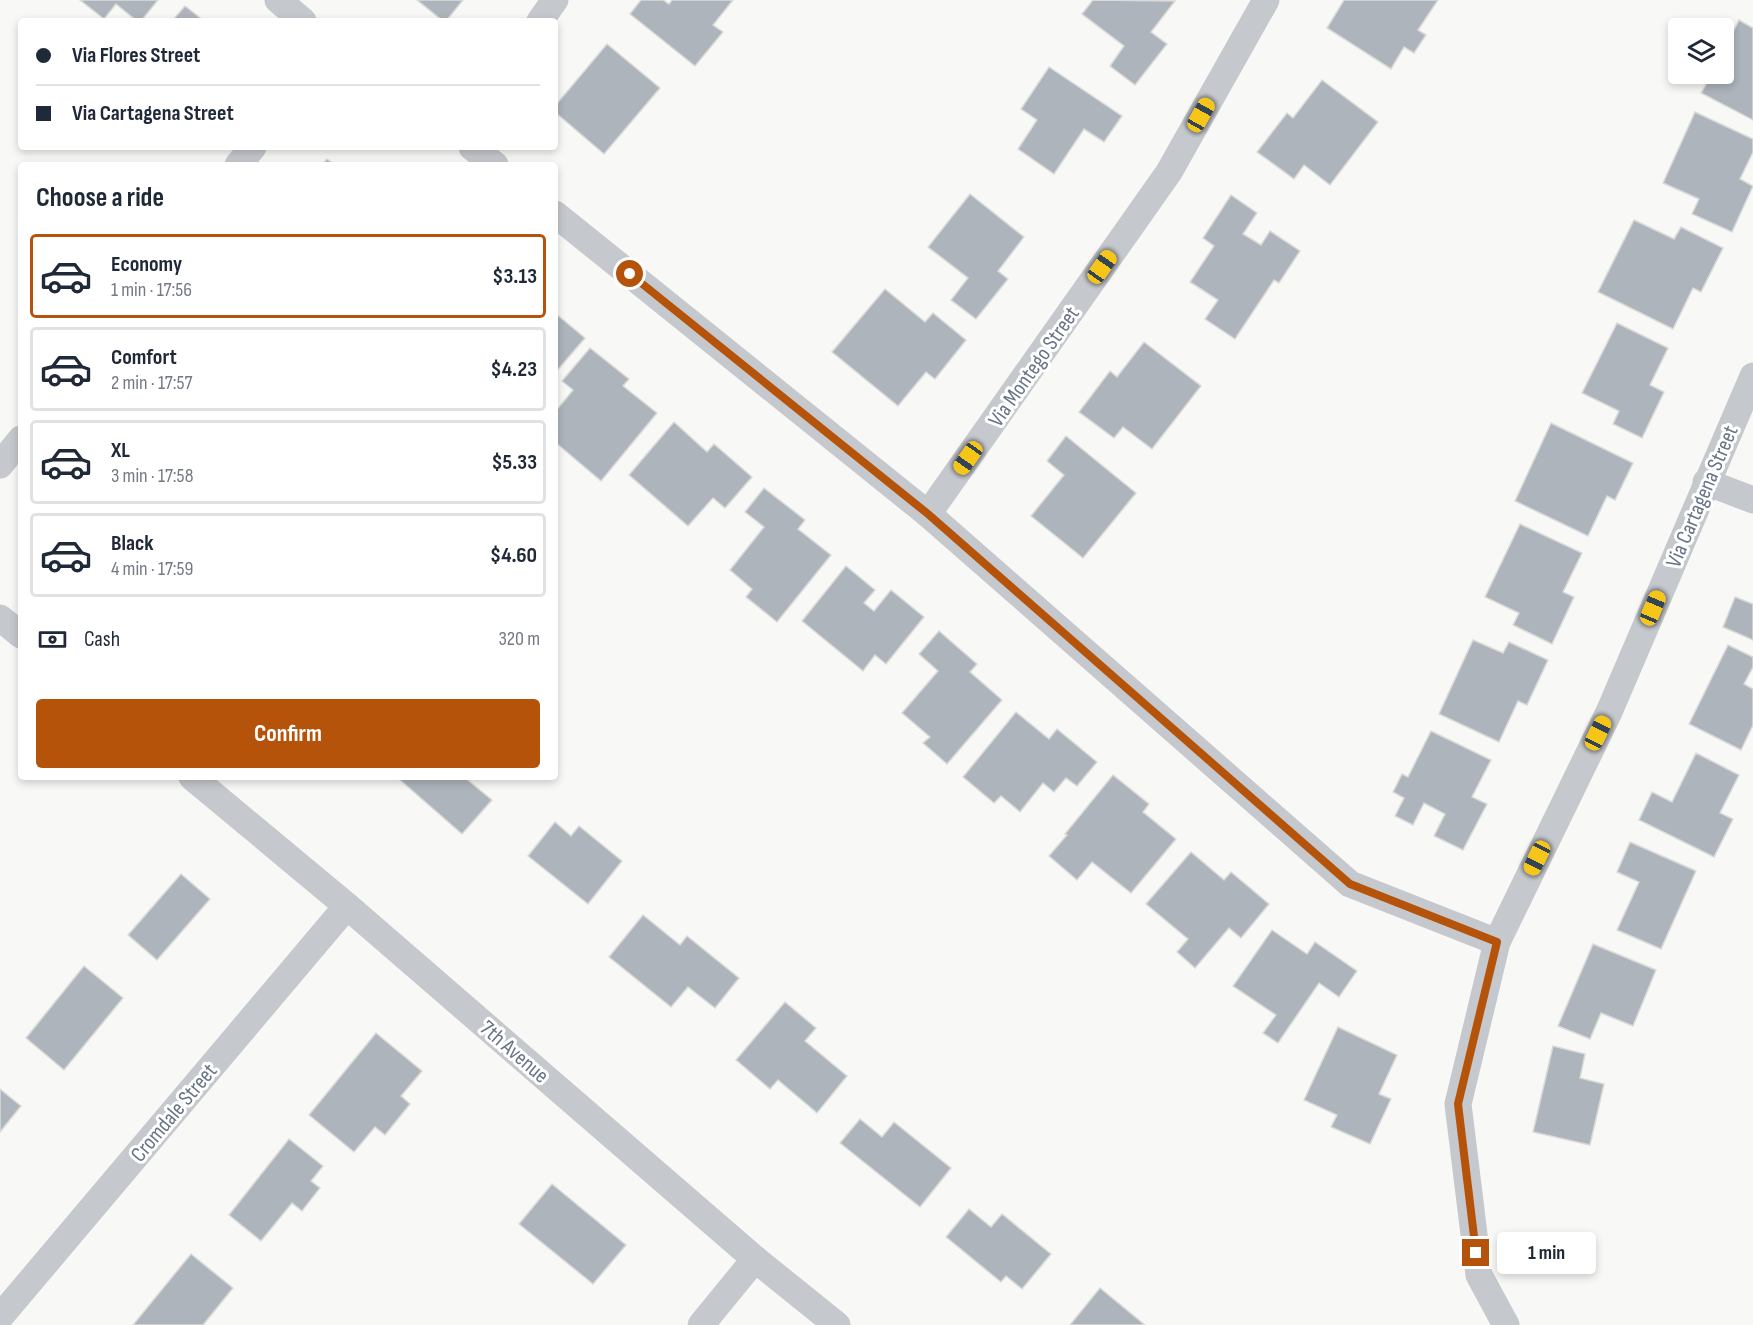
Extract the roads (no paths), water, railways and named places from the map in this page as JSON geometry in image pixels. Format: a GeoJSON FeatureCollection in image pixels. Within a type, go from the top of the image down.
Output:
{"type":"FeatureCollection","features":[{"type":"Feature","properties":{"kind":"street"},"geometry":{"type":"LineString","coordinates":[[278,0],[299,18]]}},
{"type":"Feature","properties":{"kind":"street"},"geometry":{"type":"LineString","coordinates":[[542,18],[555,0]]}},
{"type":"Feature","properties":{"kind":"street","name":"Via Montego Street"},"geometry":{"type":"LineString","coordinates":[[928,514],[1169,172],[1266,0]]}},
{"type":"Feature","properties":{"kind":"street"},"geometry":{"type":"LineString","coordinates":[[240,162],[250,150]]}},
{"type":"Feature","properties":{"kind":"street"},"geometry":{"type":"LineString","coordinates":[[476,150],[491,162]]}},
{"type":"Feature","properties":{"kind":"street"},"geometry":{"type":"LineString","coordinates":[[558,216],[928,514],[1350,884],[1497,942]]}},
{"type":"Feature","properties":{"kind":"street","name":"Via Cartagena Street"},"geometry":{"type":"LineString","coordinates":[[1506,1325],[1479,1275],[1458,1104],[1497,942],[1609,712],[1753,376]]}},
{"type":"Feature","properties":{"kind":"street"},"geometry":{"type":"LineString","coordinates":[[0,465],[18,443]]}},
{"type":"Feature","properties":{"kind":"street"},"geometry":{"type":"LineString","coordinates":[[1706,482],[1753,500]]}},
{"type":"Feature","properties":{"kind":"street"},"geometry":{"type":"LineString","coordinates":[[0,618],[18,633]]}},
{"type":"Feature","properties":{"kind":"street","name":"7th Avenue"},"geometry":{"type":"LineString","coordinates":[[196,780],[347,906],[755,1259],[837,1325]]}},
{"type":"Feature","properties":{"kind":"street","name":"Cromdale Street"},"geometry":{"type":"LineString","coordinates":[[0,1317],[347,906]]}},
{"type":"Feature","properties":{"kind":"street"},"geometry":{"type":"LineString","coordinates":[[701,1325],[755,1259]]}}]}
